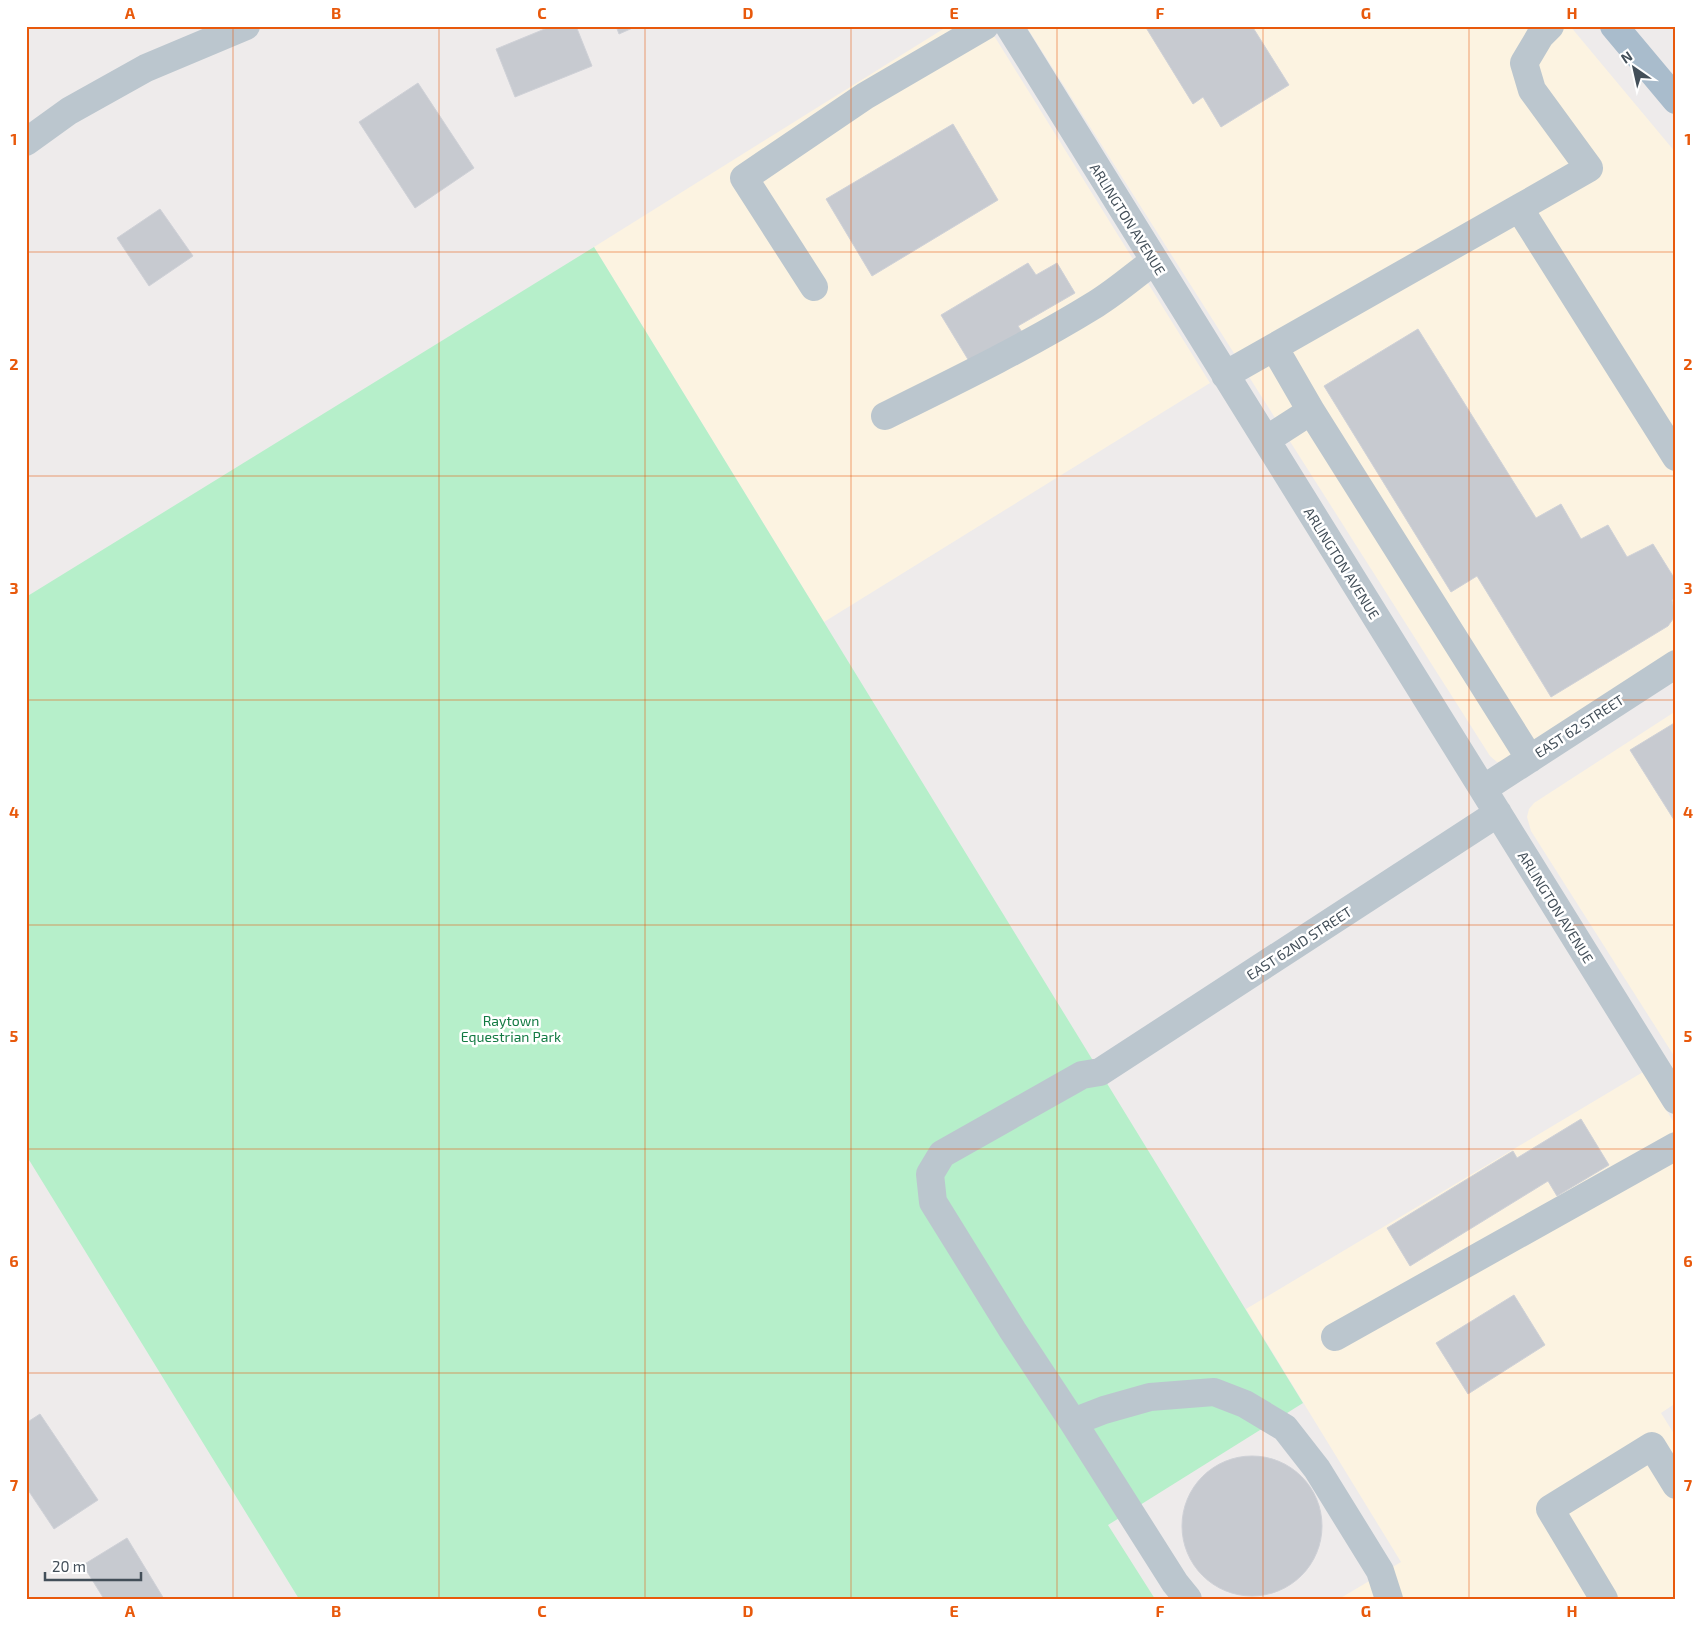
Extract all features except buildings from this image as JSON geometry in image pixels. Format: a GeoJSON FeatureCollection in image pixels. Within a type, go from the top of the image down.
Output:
{"type":"FeatureCollection","features":[{"type":"Feature","properties":{"kind":"main road"},"geometry":{"type":"LineString","coordinates":[[1614,26],[1676,100]]}},
{"type":"Feature","properties":{"kind":"street"},"geometry":{"type":"LineString","coordinates":[[814,287],[744,178],[865,96],[985,26]]}},
{"type":"Feature","properties":{"kind":"street","name":"ARLINGTON AVENUE"},"geometry":{"type":"LineString","coordinates":[[1009,26],[1676,1100]]}},
{"type":"Feature","properties":{"kind":"street"},"geometry":{"type":"LineString","coordinates":[[1225,375],[1589,168],[1532,90],[1524,63],[1540,36],[1550,26]]}},
{"type":"Feature","properties":{"kind":"street"},"geometry":{"type":"LineString","coordinates":[[26,142],[69,111],[146,68],[229,29]]}},
{"type":"Feature","properties":{"kind":"street"},"geometry":{"type":"LineString","coordinates":[[1519,208],[1676,457]]}},
{"type":"Feature","properties":{"kind":"street"},"geometry":{"type":"LineString","coordinates":[[885,416],[985,366],[1098,303],[1154,261]]}},
{"type":"Feature","properties":{"kind":"street"},"geometry":{"type":"LineString","coordinates":[[1274,348],[1311,412],[1530,759]]}},
{"type":"Feature","properties":{"kind":"street"},"geometry":{"type":"LineString","coordinates":[[1266,440],[1311,412]]}},
{"type":"Feature","properties":{"kind":"street","name":"EAST 62 STREET"},"geometry":{"type":"LineString","coordinates":[[1483,789],[1676,664]]}},
{"type":"Feature","properties":{"kind":"street","name":"EAST 62ND STREET"},"geometry":{"type":"LineString","coordinates":[[1188,1599],[1175,1583],[1013,1331],[933,1202],[930,1174],[942,1154],[1082,1075],[1100,1072],[1498,813]]}},
{"type":"Feature","properties":{"kind":"street"},"geometry":{"type":"LineString","coordinates":[[1335,1337],[1676,1146]]}},
{"type":"Feature","properties":{"kind":"street"},"geometry":{"type":"LineString","coordinates":[[1073,1422],[1104,1410],[1150,1397],[1214,1392],[1245,1404],[1285,1428],[1317,1469],[1380,1571],[1389,1599]]}},
{"type":"Feature","properties":{"kind":"street"},"geometry":{"type":"LineString","coordinates":[[1604,1599],[1550,1509],[1652,1446],[1676,1485]]}},
{"type":"Feature","properties":{"kind":"shaded area"},"geometry":{"type":"Polygon","coordinates":[[[948,26],[988,26],[1210,383],[824,622],[594,247],[948,26]]]}},
{"type":"Feature","properties":{"kind":"shaded area"},"geometry":{"type":"Polygon","coordinates":[[[1026,26],[1570,26],[1676,153],[1676,652],[1505,761],[1497,762],[1490,756],[1026,26]]]}},
{"type":"Feature","properties":{"kind":"shaded area"},"geometry":{"type":"Polygon","coordinates":[[[1676,711],[1676,1059],[1531,831],[1527,817],[1529,809],[1534,803],[1676,711]]]}},
{"type":"Feature","properties":{"kind":"shaded area"},"geometry":{"type":"Polygon","coordinates":[[[1643,1072],[1676,1126],[1676,1403],[1661,1413],[1676,1437],[1676,1599],[1339,1599],[1401,1562],[1246,1309],[1643,1072]]]}},
{"type":"Feature","properties":{"kind":"green space","name":"Raytown Equestrian Park"},"geometry":{"type":"Polygon","coordinates":[[[594,247],[1303,1403],[1108,1525],[1155,1599],[299,1599],[26,1155],[26,597],[594,247]]]}}]}
